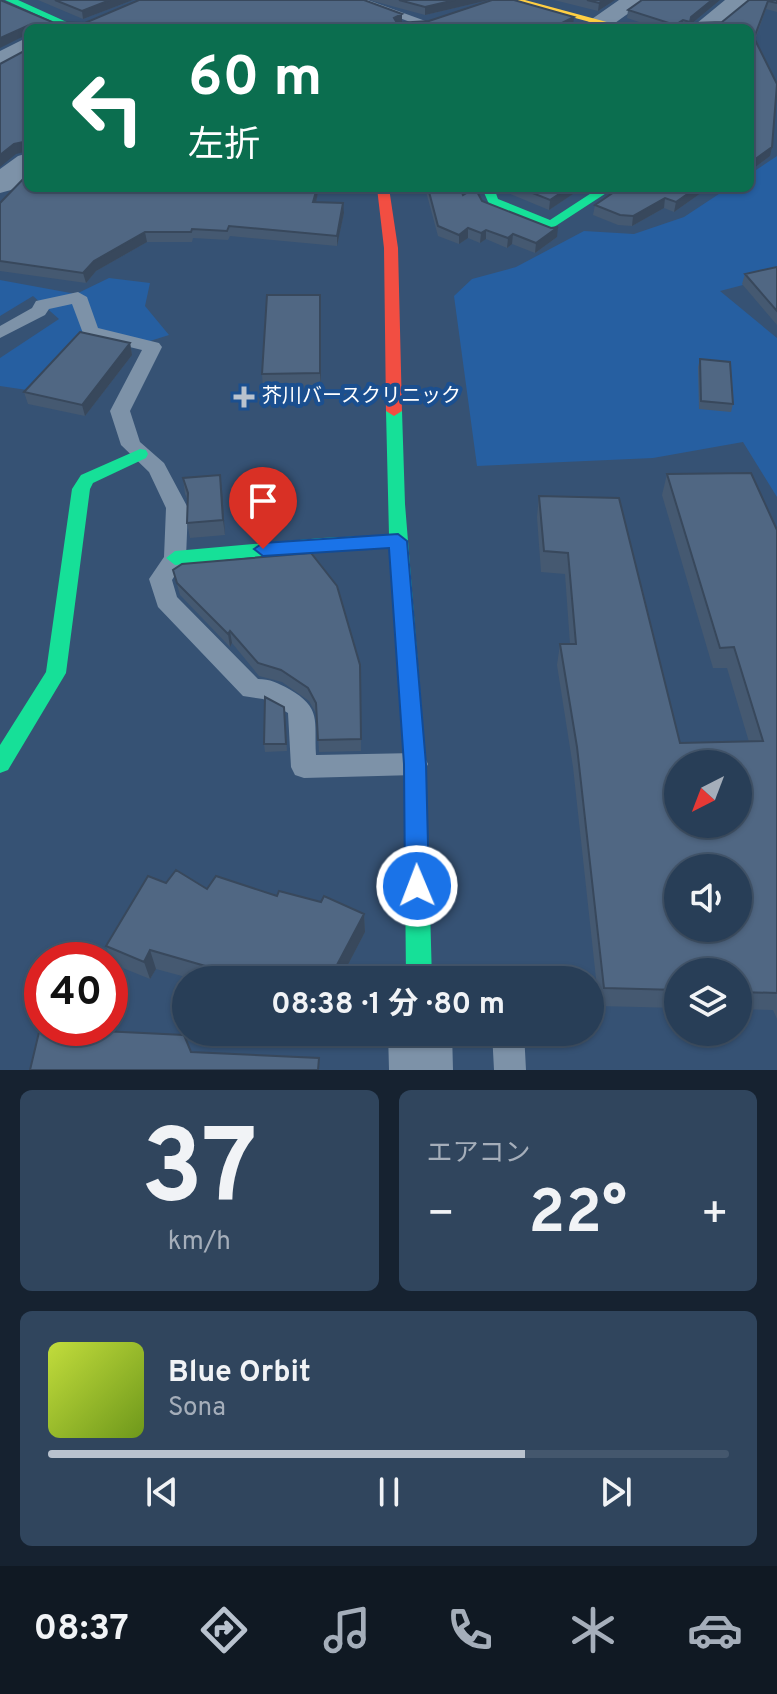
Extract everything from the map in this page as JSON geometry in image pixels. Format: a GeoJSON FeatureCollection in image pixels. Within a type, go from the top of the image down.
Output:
{"type":"FeatureCollection","features":[{"type":"Feature","properties":{"kind":"street"},"geometry":{"type":"LineString","coordinates":[[10,0],[65,24]]}},
{"type":"Feature","properties":{"kind":"street"},"geometry":{"type":"LineString","coordinates":[[514,0],[598,24]]}},
{"type":"Feature","properties":{"kind":"street"},"geometry":{"type":"LineString","coordinates":[[607,24],[635,0]]}},
{"type":"Feature","properties":{"kind":"street"},"geometry":{"type":"LineString","coordinates":[[708,24],[740,0]]}},
{"type":"Feature","properties":{"kind":"street"},"geometry":{"type":"LineString","coordinates":[[5,71],[24,49]]}},
{"type":"Feature","properties":{"kind":"street"},"geometry":{"type":"LineString","coordinates":[[0,184],[24,165]]}},
{"type":"Feature","properties":{"kind":"street"},"geometry":{"type":"LineString","coordinates":[[384,192],[391,248],[398,541],[415,764],[419,966]]}},
{"type":"Feature","properties":{"kind":"street"},"geometry":{"type":"LineString","coordinates":[[490,192],[493,201],[551,225],[602,192]]}},
{"type":"Feature","properties":{"kind":"street"},"geometry":{"type":"LineString","coordinates":[[0,764],[56,673],[81,489],[87,479],[140,454]]}},
{"type":"Feature","properties":{"kind":"street"},"geometry":{"type":"LineString","coordinates":[[175,558],[322,544],[398,541]]}},
{"type":"Feature","properties":{"kind":"street"},"geometry":{"type":"LineString","coordinates":[[420,1046],[421,1070]]}},
{"type":"Feature","properties":{"kind":"lane"},"geometry":{"type":"LineString","coordinates":[[357,0],[425,23]]}},
{"type":"Feature","properties":{"kind":"lane"},"geometry":{"type":"LineString","coordinates":[[421,24],[440,18]]}},
{"type":"Feature","properties":{"kind":"lane"},"geometry":{"type":"LineString","coordinates":[[0,333],[39,311],[42,305],[78,297],[90,332],[153,347],[120,411],[131,445],[157,468],[177,508],[175,558],[160,579],[166,601],[252,689],[267,689],[300,708],[304,767],[415,764]]}},
{"type":"Feature","properties":{"kind":"lane"},"geometry":{"type":"LineString","coordinates":[[509,1046],[510,1070]]}},
{"type":"Feature","properties":{"kind":"shaded area"},"geometry":{"type":"Polygon","coordinates":[[[777,156],[777,276],[720,291],[777,338],[777,497],[743,442],[653,458],[477,466],[454,296],[472,279],[516,267],[584,231],[634,234],[684,217],[722,192],[754,192],[754,171],[777,156]]]}},
{"type":"Feature","properties":{"kind":"shaded area"},"geometry":{"type":"Polygon","coordinates":[[[109,278],[150,283],[145,306],[169,335],[131,347],[27,390],[0,386],[0,358],[59,319],[33,296],[0,316],[0,280],[76,294],[109,278]]]}},
{"type":"Feature","properties":{"kind":"building"},"geometry":{"type":"Polygon","coordinates":[[[0,0],[52,22],[85,23],[139,0],[364,0],[402,14],[394,18],[397,23],[429,21],[492,0],[514,0],[574,17],[560,24],[24,24],[24,27],[0,38],[0,0]]]}},
{"type":"Feature","properties":{"kind":"building"},"geometry":{"type":"Polygon","coordinates":[[[55,0],[110,0],[82,11],[55,0]]]}},
{"type":"Feature","properties":{"kind":"building"},"geometry":{"type":"Polygon","coordinates":[[[399,0],[455,0],[425,7],[399,0]]]}},
{"type":"Feature","properties":{"kind":"building"},"geometry":{"type":"Polygon","coordinates":[[[642,0],[712,0],[691,17],[690,22],[683,20],[677,24],[628,10],[642,0]]]}},
{"type":"Feature","properties":{"kind":"building"},"geometry":{"type":"Polygon","coordinates":[[[749,0],[777,0],[777,3],[768,1],[754,38],[754,24],[694,23],[722,22],[749,0]]]}},
{"type":"Feature","properties":{"kind":"building"},"geometry":{"type":"Polygon","coordinates":[[[754,38],[777,84],[772,147],[754,160],[754,38]]]}},
{"type":"Feature","properties":{"kind":"building"},"geometry":{"type":"Polygon","coordinates":[[[24,51],[24,142],[14,144],[0,155],[0,64],[24,51]]]}},
{"type":"Feature","properties":{"kind":"building"},"geometry":{"type":"Polygon","coordinates":[[[24,178],[24,192],[316,192],[313,202],[343,203],[337,236],[229,226],[227,231],[192,229],[191,232],[145,232],[94,261],[83,273],[0,261],[0,203],[24,178]]]}},
{"type":"Feature","properties":{"kind":"building"},"geometry":{"type":"Polygon","coordinates":[[[429,192],[462,192],[463,195],[477,192],[482,201],[551,228],[558,227],[536,243],[513,234],[508,238],[486,230],[481,233],[468,228],[459,235],[438,226],[429,192]]]}},
{"type":"Feature","properties":{"kind":"building"},"geometry":{"type":"Polygon","coordinates":[[[530,192],[562,192],[550,200],[530,192]]]}},
{"type":"Feature","properties":{"kind":"building"},"geometry":{"type":"Polygon","coordinates":[[[614,192],[690,192],[676,202],[665,198],[633,216],[620,215],[595,205],[614,192]]]}},
{"type":"Feature","properties":{"kind":"building"},"geometry":{"type":"Polygon","coordinates":[[[777,267],[777,311],[745,274],[777,267]]]}},
{"type":"Feature","properties":{"kind":"building"},"geometry":{"type":"Polygon","coordinates":[[[267,295],[320,295],[320,373],[262,374],[267,295]]]}},
{"type":"Feature","properties":{"kind":"building"},"geometry":{"type":"Polygon","coordinates":[[[80,332],[130,343],[82,405],[24,392],[80,332]]]}},
{"type":"Feature","properties":{"kind":"building"},"geometry":{"type":"Polygon","coordinates":[[[700,359],[730,362],[733,404],[701,401],[700,359]]]}},
{"type":"Feature","properties":{"kind":"building"},"geometry":{"type":"Polygon","coordinates":[[[751,473],[777,530],[777,993],[752,992],[752,958],[664,958],[664,990],[604,988],[604,966],[602,966],[577,747],[560,644],[576,644],[568,553],[544,551],[539,496],[619,498],[680,743],[763,741],[734,647],[720,648],[667,474],[751,473]]]}},
{"type":"Feature","properties":{"kind":"building"},"geometry":{"type":"Polygon","coordinates":[[[220,475],[223,520],[187,523],[188,493],[183,478],[220,475]]]}},
{"type":"Feature","properties":{"kind":"building"},"geometry":{"type":"Polygon","coordinates":[[[311,553],[337,586],[360,665],[361,739],[318,740],[316,703],[308,688],[281,670],[258,663],[230,631],[228,634],[177,583],[173,570],[182,564],[311,553]]]}},
{"type":"Feature","properties":{"kind":"building"},"geometry":{"type":"Polygon","coordinates":[[[265,697],[284,707],[286,744],[264,744],[265,697]]]}},
{"type":"Feature","properties":{"kind":"building"},"geometry":{"type":"Polygon","coordinates":[[[176,870],[207,889],[216,876],[277,896],[279,891],[321,902],[324,896],[364,914],[336,966],[205,966],[150,950],[144,962],[128,955],[128,942],[108,942],[148,876],[166,883],[176,870]]]}},
{"type":"Feature","properties":{"kind":"building"},"geometry":{"type":"Polygon","coordinates":[[[128,1032],[172,1034],[172,1046],[189,1046],[191,1052],[319,1058],[318,1070],[30,1070],[36,1046],[128,1046],[128,1032]]]}},
{"type":"Feature","properties":{"kind":"traffic: fast"},"geometry":{"type":"LineString","coordinates":[[10,0],[66,24]]}},
{"type":"Feature","properties":{"kind":"traffic: fast"},"geometry":{"type":"LineString","coordinates":[[490,192],[493,201],[551,225],[602,192]]}},
{"type":"Feature","properties":{"kind":"traffic: fast"},"geometry":{"type":"LineString","coordinates":[[394,411],[396,504],[415,764],[419,966]]}},
{"type":"Feature","properties":{"kind":"traffic: fast"},"geometry":{"type":"LineString","coordinates":[[0,764],[56,673],[81,489],[87,479],[140,454]]}},
{"type":"Feature","properties":{"kind":"traffic: fast"},"geometry":{"type":"LineString","coordinates":[[175,558],[322,544],[398,541]]}},
{"type":"Feature","properties":{"kind":"traffic: slow"},"geometry":{"type":"LineString","coordinates":[[514,0],[608,24]]}},
{"type":"Feature","properties":{"kind":"traffic: jam"},"geometry":{"type":"LineString","coordinates":[[384,192],[391,248],[394,411]]}},
{"type":"Feature","properties":{"kind":"place","name":"芥川バースクリニック"},"geometry":{"type":"Point","coordinates":[244,397]}},
{"type":"Feature","properties":{"kind":"route"},"geometry":{"type":"LineString","coordinates":[[263,549],[398,541],[415,764],[417,886]]}}]}
